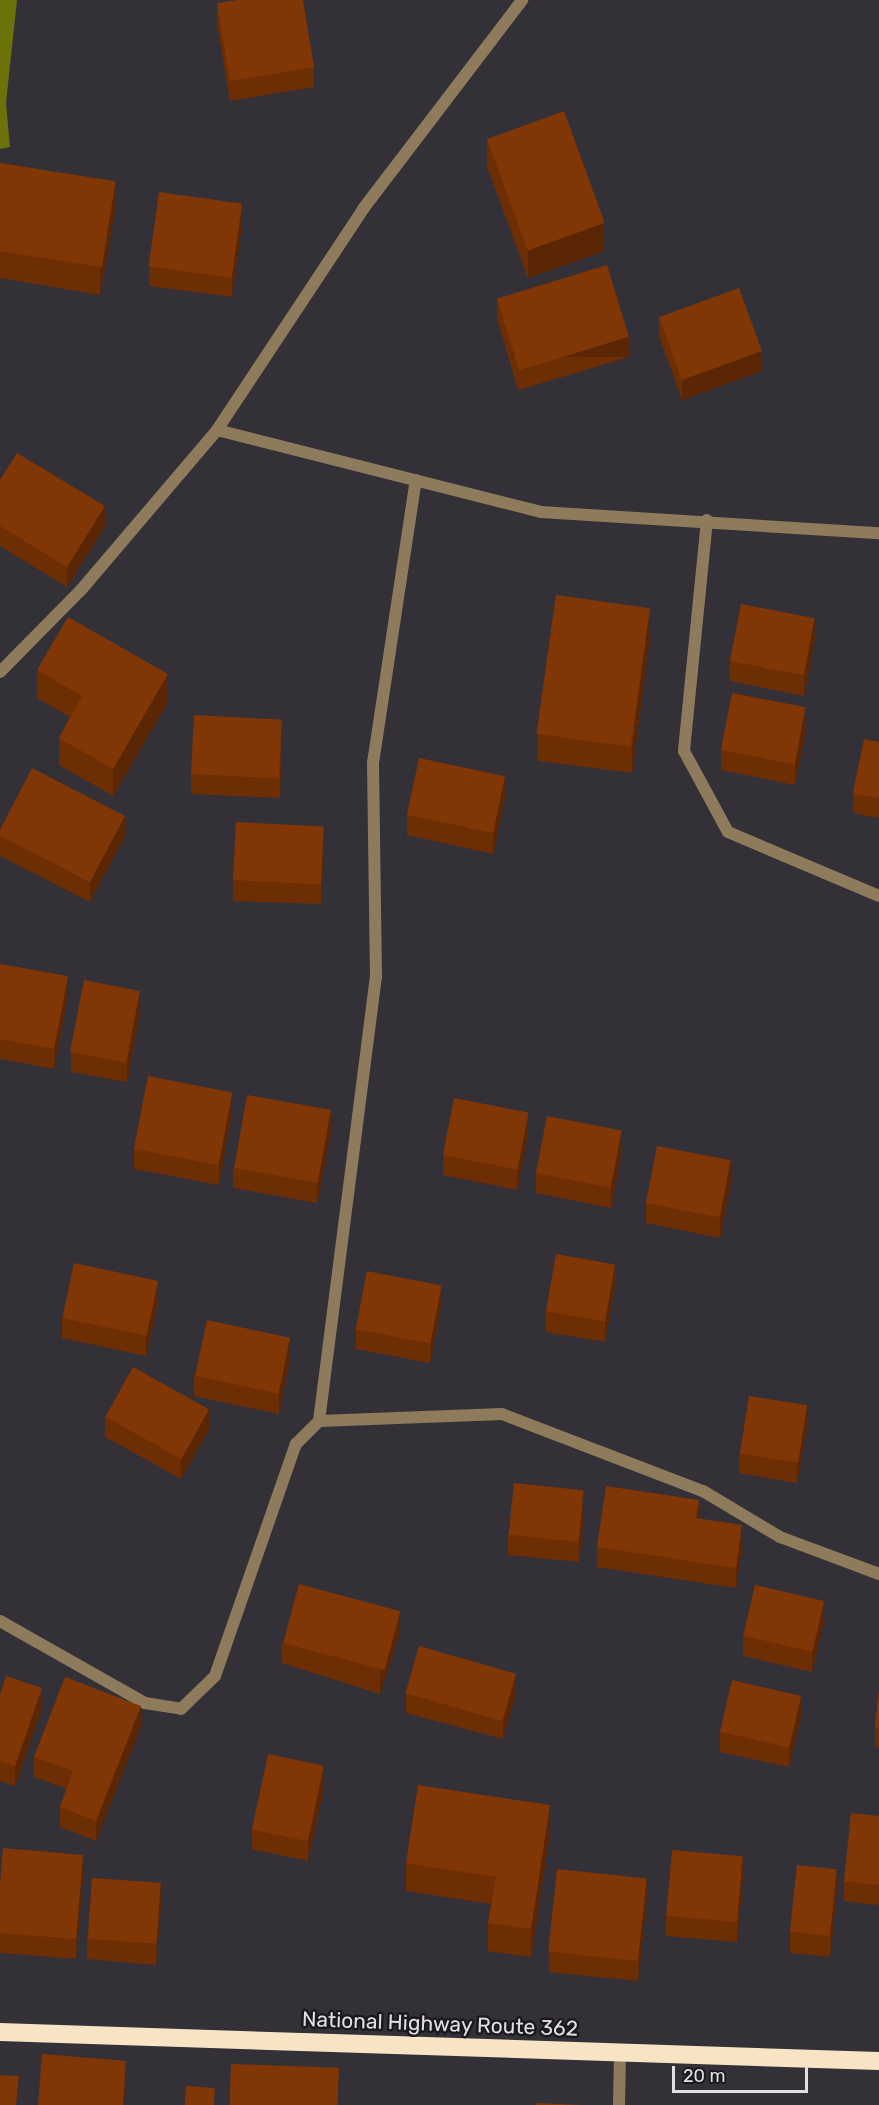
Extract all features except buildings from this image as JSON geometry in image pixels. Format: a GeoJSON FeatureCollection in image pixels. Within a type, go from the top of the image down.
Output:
{"type":"FeatureCollection","features":[{"type":"Feature","properties":{"kind":"highway","name":"National Highway Route 362"},"geometry":{"type":"LineString","coordinates":[[0,2032],[879,2061]]}},
{"type":"Feature","properties":{"kind":"street"},"geometry":{"type":"LineString","coordinates":[[0,672],[81,590],[217,430],[363,208],[522,0]]}},
{"type":"Feature","properties":{"kind":"street"},"geometry":{"type":"LineString","coordinates":[[217,430],[541,512],[707,520],[879,533]]}},
{"type":"Feature","properties":{"kind":"street"},"geometry":{"type":"LineString","coordinates":[[0,1621],[145,1703],[181,1709],[215,1676],[296,1444],[319,1421],[376,978],[373,763],[416,480]]}},
{"type":"Feature","properties":{"kind":"street"},"geometry":{"type":"LineString","coordinates":[[707,520],[684,751],[728,832],[879,896]]}},
{"type":"Feature","properties":{"kind":"street"},"geometry":{"type":"LineString","coordinates":[[319,1421],[502,1414],[703,1491],[780,1538],[879,1574]]}},
{"type":"Feature","properties":{"kind":"street"},"geometry":{"type":"LineString","coordinates":[[619,2105],[620,2053]]}},
{"type":"Feature","properties":{"kind":"shaded area"},"geometry":{"type":"Polygon","coordinates":[[[0,0],[17,0],[6,103],[10,147],[0,149],[0,0]]]}}]}
